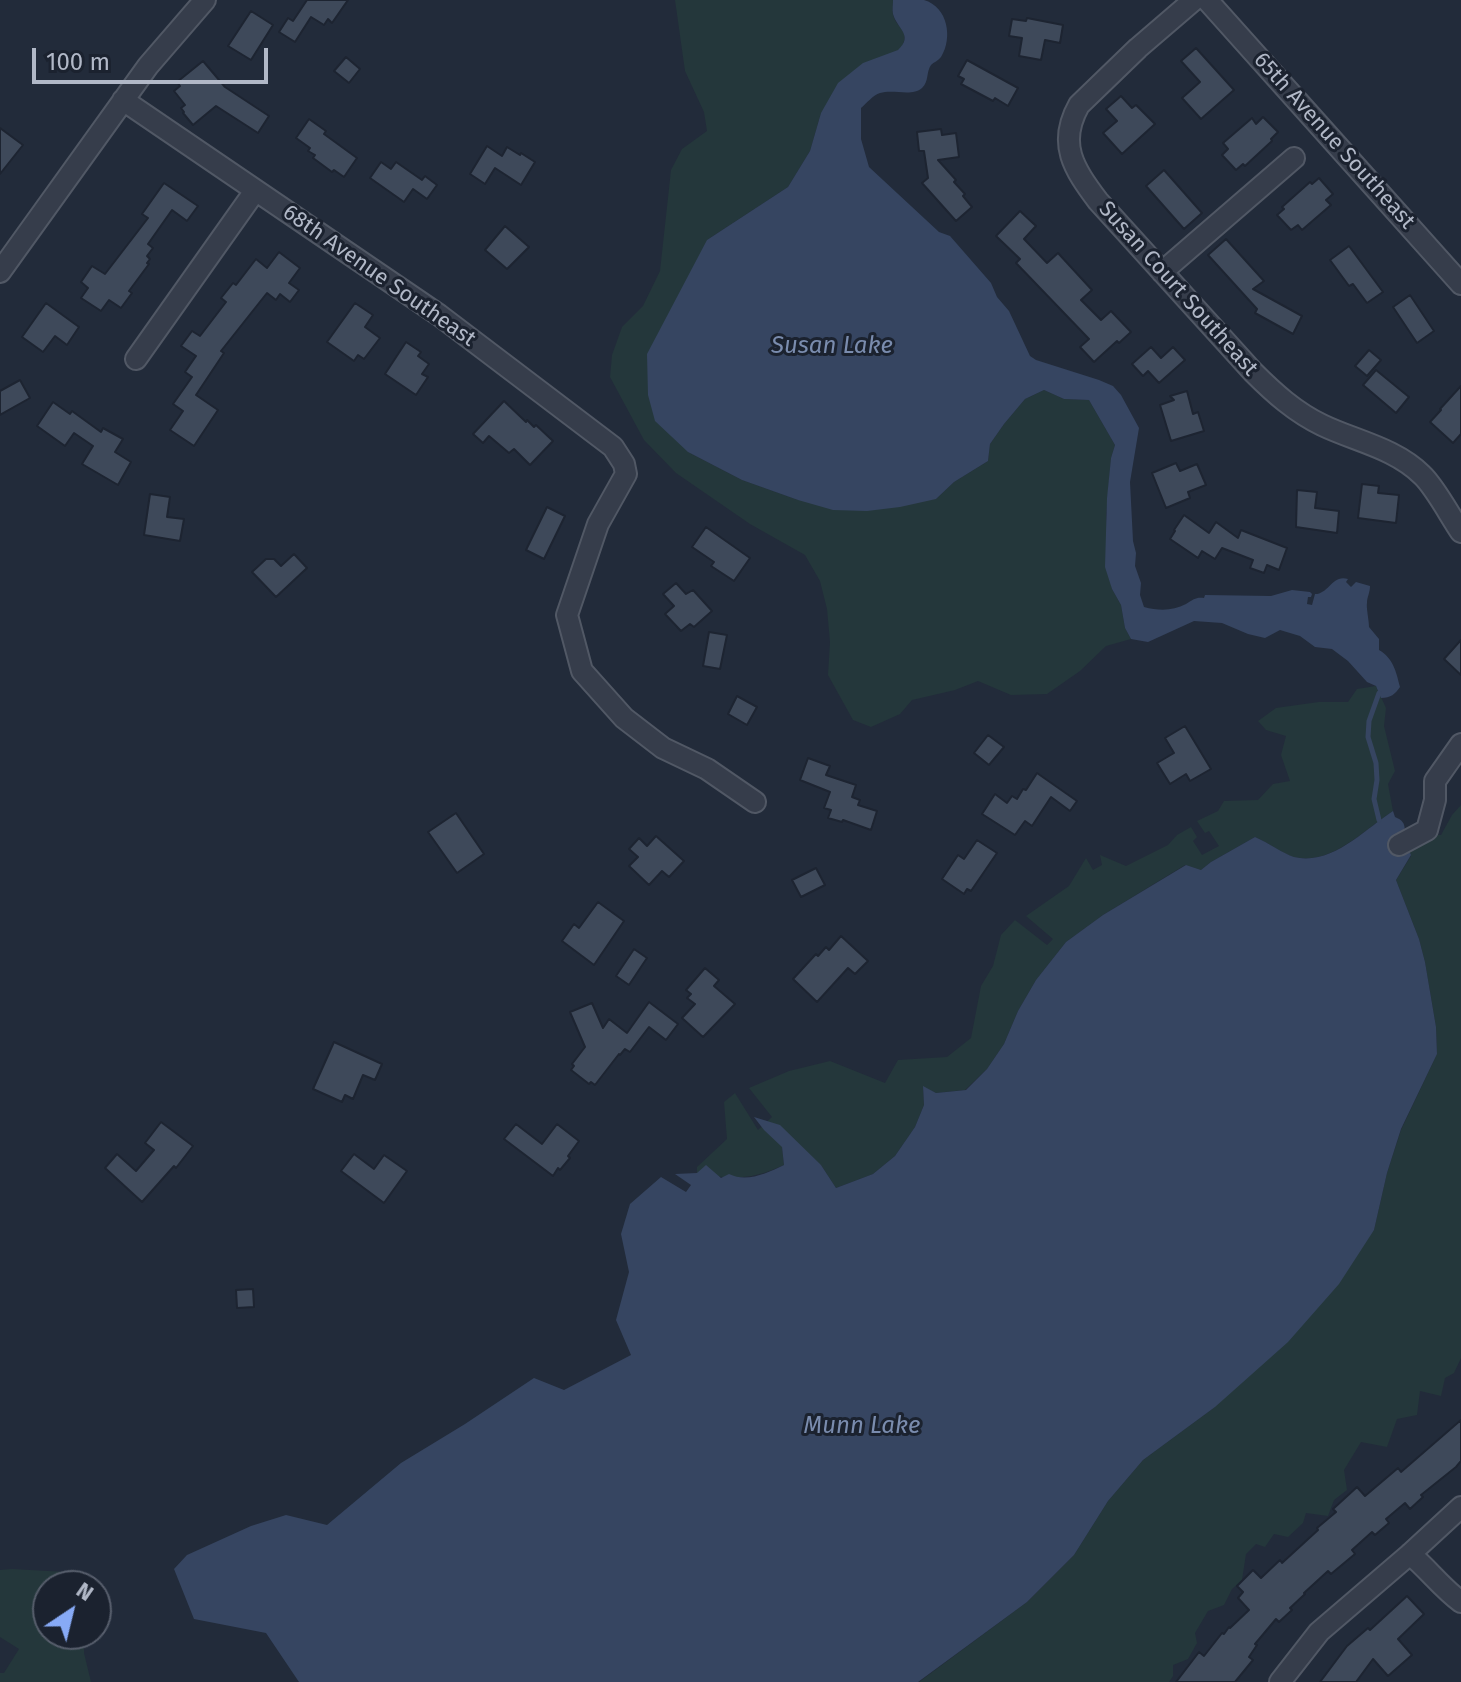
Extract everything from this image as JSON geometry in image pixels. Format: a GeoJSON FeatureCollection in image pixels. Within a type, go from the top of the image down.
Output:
{"type":"FeatureCollection","features":[{"type":"Feature","properties":{"kind":"street"},"geometry":{"type":"LineString","coordinates":[[0,272],[123,100],[171,37],[205,0]]}},
{"type":"Feature","properties":{"kind":"street","name":"Susan Court Southeast"},"geometry":{"type":"LineString","coordinates":[[1194,0],[1088,94],[1073,116],[1070,151],[1079,175],[1098,201],[1162,272],[1253,372],[1284,401],[1318,423],[1377,447],[1423,476],[1461,532]]}},
{"type":"Feature","properties":{"kind":"street","name":"65th Avenue Southeast"},"geometry":{"type":"LineString","coordinates":[[1207,0],[1461,284]]}},
{"type":"Feature","properties":{"kind":"street","name":"68th Avenue Southeast"},"geometry":{"type":"LineString","coordinates":[[123,100],[439,315],[613,447],[624,464],[626,474],[598,524],[567,615],[582,671],[624,718],[663,748],[707,769],[755,802]]}},
{"type":"Feature","properties":{"kind":"street"},"geometry":{"type":"LineString","coordinates":[[1162,272],[1294,158]]}},
{"type":"Feature","properties":{"kind":"street"},"geometry":{"type":"LineString","coordinates":[[136,359],[255,191]]}},
{"type":"Feature","properties":{"kind":"street"},"geometry":{"type":"LineString","coordinates":[[1399,845],[1427,830],[1435,800],[1435,781],[1461,744]]}},
{"type":"Feature","properties":{"kind":"street"},"geometry":{"type":"LineString","coordinates":[[1280,1682],[1319,1632],[1461,1507]]}},
{"type":"Feature","properties":{"kind":"street"},"geometry":{"type":"LineString","coordinates":[[1410,1554],[1461,1602]]}},
{"type":"Feature","properties":{"kind":"green space"},"geometry":{"type":"Polygon","coordinates":[[[675,0],[893,0],[893,15],[905,37],[902,47],[821,113],[810,151],[788,187],[707,240],[688,452],[742,480],[798,500],[936,499],[954,482],[988,461],[990,444],[1025,399],[1044,390],[1064,399],[1089,400],[1115,445],[1106,516],[1112,589],[1121,605],[1125,628],[1131,639],[1106,646],[1080,671],[1047,694],[1011,695],[978,681],[912,700],[900,714],[871,727],[853,720],[828,675],[830,642],[827,609],[820,581],[805,555],[750,524],[676,473],[644,440],[610,377],[612,355],[622,327],[643,306],[660,271],[671,170],[682,149],[707,131],[704,112],[685,71],[675,0]]]}},
{"type":"Feature","properties":{"kind":"green space"},"geometry":{"type":"Polygon","coordinates":[[[1376,686],[1386,708],[1384,726],[1395,771],[1388,784],[1393,811],[1359,836],[1334,851],[1308,858],[1290,856],[1255,837],[1201,870],[1185,865],[1103,915],[1066,942],[1036,980],[1004,1044],[987,1069],[965,1090],[936,1093],[923,1087],[924,1105],[915,1127],[895,1156],[873,1174],[836,1188],[821,1165],[782,1147],[784,1165],[761,1174],[731,1178],[697,1173],[697,1167],[727,1139],[724,1102],[735,1093],[758,1130],[772,1117],[749,1088],[789,1071],[830,1061],[885,1083],[898,1060],[947,1057],[971,1038],[981,986],[993,966],[1001,935],[1015,920],[1047,945],[1053,939],[1026,916],[1069,886],[1086,858],[1093,870],[1102,865],[1100,855],[1126,866],[1168,845],[1191,827],[1197,837],[1193,841],[1202,855],[1219,846],[1209,831],[1205,833],[1197,821],[1218,811],[1224,801],[1258,800],[1273,784],[1290,781],[1281,755],[1286,736],[1266,730],[1258,721],[1276,708],[1319,702],[1348,702],[1357,689],[1376,686]]]}},
{"type":"Feature","properties":{"kind":"green space"},"geometry":{"type":"Polygon","coordinates":[[[1461,805],[1461,1358],[1454,1373],[1445,1378],[1441,1396],[1420,1391],[1417,1415],[1397,1419],[1387,1447],[1361,1442],[1344,1470],[1347,1490],[1334,1500],[1328,1516],[1306,1513],[1303,1523],[1288,1537],[1274,1534],[1265,1547],[1256,1544],[1246,1554],[1242,1580],[1232,1589],[1224,1605],[1208,1611],[1195,1633],[1197,1643],[1188,1659],[1173,1665],[1173,1676],[1169,1682],[919,1682],[1027,1602],[1074,1555],[1108,1501],[1143,1460],[1215,1407],[1374,1230],[1401,1130],[1437,1054],[1436,1027],[1425,962],[1396,880],[1411,856],[1408,848],[1425,834],[1441,835],[1461,805]]]}},
{"type":"Feature","properties":{"kind":"green space"},"geometry":{"type":"Polygon","coordinates":[[[0,1570],[32,1570],[32,1650],[84,1650],[91,1682],[0,1682],[0,1673],[4,1673],[19,1649],[0,1637],[0,1570]]]}},
{"type":"Feature","properties":{"kind":"water","name":"Susan Lake"},"geometry":{"type":"Polygon","coordinates":[[[893,0],[924,0],[932,4],[943,16],[947,41],[941,57],[929,68],[922,88],[913,92],[880,93],[861,108],[861,139],[869,167],[939,232],[950,236],[991,283],[997,297],[1009,311],[1030,356],[1113,386],[1121,395],[1139,428],[1130,482],[1135,566],[1144,607],[1171,609],[1205,595],[1271,596],[1292,590],[1310,592],[1312,594],[1307,604],[1312,605],[1315,594],[1324,591],[1338,579],[1348,579],[1346,582],[1351,587],[1356,582],[1370,586],[1367,605],[1369,627],[1379,639],[1379,650],[1391,661],[1400,687],[1392,695],[1381,698],[1376,686],[1367,682],[1332,649],[1315,647],[1300,636],[1280,630],[1265,638],[1222,623],[1194,621],[1148,642],[1131,639],[1105,567],[1107,498],[1115,445],[1089,400],[1064,399],[1044,390],[1025,399],[990,444],[988,461],[954,482],[936,499],[867,511],[833,510],[742,480],[688,452],[655,421],[648,395],[647,354],[707,240],[788,187],[810,151],[821,113],[838,83],[863,63],[898,50],[903,45],[905,36],[893,14],[893,0]]]}},
{"type":"Feature","properties":{"kind":"water","name":"Munn Lake"},"geometry":{"type":"Polygon","coordinates":[[[1393,811],[1404,825],[1411,855],[1396,880],[1425,962],[1436,1027],[1437,1054],[1401,1129],[1374,1230],[1339,1284],[1288,1342],[1215,1407],[1143,1460],[1108,1501],[1074,1555],[1027,1602],[918,1682],[299,1682],[266,1633],[194,1619],[174,1569],[187,1555],[251,1526],[286,1515],[327,1525],[401,1463],[534,1378],[564,1390],[631,1355],[616,1320],[629,1272],[621,1234],[630,1204],[661,1177],[686,1192],[691,1185],[675,1174],[697,1173],[706,1165],[721,1178],[729,1174],[743,1178],[764,1174],[784,1165],[782,1147],[754,1117],[780,1125],[821,1165],[836,1188],[873,1174],[895,1156],[915,1127],[924,1105],[923,1086],[936,1093],[966,1090],[987,1069],[1004,1044],[1036,980],[1066,942],[1103,915],[1186,865],[1201,870],[1255,837],[1294,857],[1322,856],[1347,844],[1393,811]]]}},
{"type":"Feature","properties":{"kind":"building"},"geometry":{"type":"Polygon","coordinates":[[[307,0],[348,0],[332,23],[328,19],[324,25],[311,17],[295,42],[279,32],[288,18],[293,21],[307,0]]]}},
{"type":"Feature","properties":{"kind":"building"},"geometry":{"type":"Polygon","coordinates":[[[251,11],[273,25],[251,60],[228,46],[251,11]]]}},
{"type":"Feature","properties":{"kind":"building"},"geometry":{"type":"Polygon","coordinates":[[[1027,18],[1063,25],[1060,43],[1045,40],[1041,60],[1019,56],[1022,38],[1009,36],[1012,19],[1026,21],[1027,18]]]}},
{"type":"Feature","properties":{"kind":"building"},"geometry":{"type":"Polygon","coordinates":[[[1196,48],[1234,90],[1201,119],[1182,98],[1200,82],[1181,61],[1196,48]]]}},
{"type":"Feature","properties":{"kind":"building"},"geometry":{"type":"Polygon","coordinates":[[[346,57],[360,69],[349,83],[334,71],[346,57]]]}},
{"type":"Feature","properties":{"kind":"building"},"geometry":{"type":"Polygon","coordinates":[[[967,60],[1018,88],[1008,106],[961,84],[964,79],[958,76],[967,60]]]}},
{"type":"Feature","properties":{"kind":"building"},"geometry":{"type":"Polygon","coordinates":[[[203,61],[225,87],[269,116],[258,133],[216,106],[193,125],[183,113],[181,108],[185,105],[174,91],[180,86],[177,82],[203,61]]]}},
{"type":"Feature","properties":{"kind":"building"},"geometry":{"type":"Polygon","coordinates":[[[1121,96],[1132,108],[1136,105],[1155,124],[1122,154],[1103,133],[1117,121],[1106,109],[1121,96]]]}},
{"type":"Feature","properties":{"kind":"building"},"geometry":{"type":"Polygon","coordinates":[[[1263,117],[1278,132],[1245,166],[1243,164],[1236,170],[1222,155],[1228,149],[1223,143],[1252,118],[1256,124],[1263,117]]]}},
{"type":"Feature","properties":{"kind":"building"},"geometry":{"type":"Polygon","coordinates":[[[309,119],[357,158],[344,177],[313,158],[315,155],[308,151],[310,148],[296,138],[309,119]]]}},
{"type":"Feature","properties":{"kind":"building"},"geometry":{"type":"Polygon","coordinates":[[[0,128],[23,145],[0,174],[0,128]]]}},
{"type":"Feature","properties":{"kind":"building"},"geometry":{"type":"Polygon","coordinates":[[[941,129],[942,135],[956,133],[959,157],[938,160],[956,180],[954,182],[972,207],[956,221],[922,183],[928,178],[924,151],[919,151],[917,132],[941,129]]]}},
{"type":"Feature","properties":{"kind":"building"},"geometry":{"type":"Polygon","coordinates":[[[487,146],[502,156],[507,147],[535,162],[521,185],[495,168],[485,184],[470,174],[487,146]]]}},
{"type":"Feature","properties":{"kind":"building"},"geometry":{"type":"Polygon","coordinates":[[[381,162],[391,169],[396,162],[422,180],[425,176],[437,185],[427,199],[413,189],[404,202],[370,178],[381,162]]]}},
{"type":"Feature","properties":{"kind":"building"},"geometry":{"type":"Polygon","coordinates":[[[1164,170],[1202,213],[1184,229],[1146,186],[1164,170]]]}},
{"type":"Feature","properties":{"kind":"building"},"geometry":{"type":"Polygon","coordinates":[[[1319,178],[1333,194],[1326,200],[1331,205],[1302,230],[1298,225],[1291,230],[1277,215],[1310,182],[1312,184],[1319,178]]]}},
{"type":"Feature","properties":{"kind":"building"},"geometry":{"type":"Polygon","coordinates":[[[164,183],[198,206],[187,221],[172,210],[148,244],[153,248],[147,256],[149,264],[129,291],[132,293],[121,308],[109,300],[101,311],[81,298],[88,288],[81,282],[92,266],[105,274],[148,218],[142,214],[164,183]]]}},
{"type":"Feature","properties":{"kind":"building"},"geometry":{"type":"Polygon","coordinates":[[[1020,211],[1036,226],[1024,239],[1047,263],[1058,253],[1092,290],[1081,300],[1101,320],[1111,311],[1131,332],[1094,362],[1080,347],[1089,339],[1016,263],[1020,259],[996,236],[1020,211]]]}},
{"type":"Feature","properties":{"kind":"building"},"geometry":{"type":"Polygon","coordinates":[[[505,226],[529,247],[507,269],[485,250],[505,226]]]}},
{"type":"Feature","properties":{"kind":"building"},"geometry":{"type":"Polygon","coordinates":[[[1226,239],[1264,281],[1253,289],[1302,316],[1293,334],[1255,313],[1257,309],[1208,255],[1226,239]]]}},
{"type":"Feature","properties":{"kind":"building"},"geometry":{"type":"Polygon","coordinates":[[[1349,246],[1383,292],[1367,303],[1353,284],[1349,286],[1330,260],[1349,246]]]}},
{"type":"Feature","properties":{"kind":"building"},"geometry":{"type":"Polygon","coordinates":[[[279,252],[300,268],[289,283],[299,290],[290,302],[280,294],[276,300],[267,293],[221,351],[224,353],[196,395],[218,410],[194,446],[170,430],[183,411],[173,404],[192,377],[185,372],[196,356],[181,346],[192,331],[200,336],[226,302],[221,298],[233,283],[236,285],[256,259],[267,268],[279,252]]]}},
{"type":"Feature","properties":{"kind":"building"},"geometry":{"type":"Polygon","coordinates":[[[1410,295],[1434,331],[1417,343],[1393,307],[1410,295]]]}},
{"type":"Feature","properties":{"kind":"building"},"geometry":{"type":"Polygon","coordinates":[[[46,303],[79,327],[67,345],[55,336],[43,352],[22,337],[46,303]]]}},
{"type":"Feature","properties":{"kind":"building"},"geometry":{"type":"Polygon","coordinates":[[[355,303],[373,315],[365,327],[380,338],[364,359],[358,355],[354,361],[327,342],[355,303]]]}},
{"type":"Feature","properties":{"kind":"building"},"geometry":{"type":"Polygon","coordinates":[[[406,342],[421,352],[418,356],[429,364],[422,374],[428,377],[416,395],[385,374],[406,342]]]}},
{"type":"Feature","properties":{"kind":"building"},"geometry":{"type":"Polygon","coordinates":[[[1151,347],[1161,358],[1173,347],[1185,360],[1159,383],[1148,371],[1143,376],[1132,364],[1151,347]]]}},
{"type":"Feature","properties":{"kind":"building"},"geometry":{"type":"Polygon","coordinates":[[[1369,350],[1381,360],[1367,376],[1355,366],[1369,350]]]}},
{"type":"Feature","properties":{"kind":"building"},"geometry":{"type":"Polygon","coordinates":[[[1376,370],[1409,397],[1396,413],[1363,385],[1376,370]]]}},
{"type":"Feature","properties":{"kind":"building"},"geometry":{"type":"Polygon","coordinates":[[[20,380],[30,398],[0,415],[0,391],[20,380]]]}},
{"type":"Feature","properties":{"kind":"building"},"geometry":{"type":"Polygon","coordinates":[[[1461,386],[1461,434],[1453,443],[1430,422],[1461,386]]]}},
{"type":"Feature","properties":{"kind":"building"},"geometry":{"type":"Polygon","coordinates":[[[1187,391],[1193,414],[1198,412],[1204,431],[1171,441],[1160,405],[1174,400],[1170,396],[1187,391]]]}},
{"type":"Feature","properties":{"kind":"building"},"geometry":{"type":"Polygon","coordinates":[[[504,401],[553,441],[530,465],[514,449],[509,453],[489,436],[483,443],[473,434],[504,401]]]}},
{"type":"Feature","properties":{"kind":"building"},"geometry":{"type":"Polygon","coordinates":[[[53,402],[70,414],[72,411],[101,432],[103,428],[123,439],[115,452],[131,462],[118,485],[82,464],[93,446],[74,433],[65,446],[37,426],[53,402]]]}},
{"type":"Feature","properties":{"kind":"building"},"geometry":{"type":"Polygon","coordinates":[[[1176,463],[1180,471],[1197,464],[1206,485],[1188,492],[1190,498],[1166,508],[1152,473],[1176,463]]]}},
{"type":"Feature","properties":{"kind":"building"},"geometry":{"type":"Polygon","coordinates":[[[1362,484],[1379,486],[1378,493],[1399,495],[1396,523],[1358,518],[1362,484]]]}},
{"type":"Feature","properties":{"kind":"building"},"geometry":{"type":"Polygon","coordinates":[[[1297,490],[1317,492],[1315,508],[1339,511],[1337,533],[1296,527],[1297,490]]]}},
{"type":"Feature","properties":{"kind":"building"},"geometry":{"type":"Polygon","coordinates":[[[150,494],[170,497],[167,517],[184,519],[180,541],[144,535],[150,494]]]}},
{"type":"Feature","properties":{"kind":"building"},"geometry":{"type":"Polygon","coordinates":[[[547,507],[565,516],[544,559],[526,550],[547,507]]]}},
{"type":"Feature","properties":{"kind":"building"},"geometry":{"type":"Polygon","coordinates":[[[1184,515],[1209,533],[1216,522],[1238,538],[1241,530],[1287,548],[1279,570],[1267,565],[1264,573],[1250,568],[1253,560],[1222,548],[1215,559],[1202,551],[1198,558],[1170,539],[1184,515]]]}},
{"type":"Feature","properties":{"kind":"building"},"geometry":{"type":"Polygon","coordinates":[[[706,527],[750,558],[734,581],[711,566],[714,562],[692,547],[706,527]]]}},
{"type":"Feature","properties":{"kind":"building"},"geometry":{"type":"Polygon","coordinates":[[[294,554],[307,568],[276,597],[252,572],[266,559],[274,559],[281,566],[294,554]]]}},
{"type":"Feature","properties":{"kind":"building"},"geometry":{"type":"Polygon","coordinates":[[[676,583],[686,594],[693,590],[712,611],[694,627],[690,624],[681,631],[665,614],[674,606],[663,594],[676,583]]]}},
{"type":"Feature","properties":{"kind":"building"},"geometry":{"type":"Polygon","coordinates":[[[709,632],[727,635],[720,669],[703,666],[709,632]]]}},
{"type":"Feature","properties":{"kind":"building"},"geometry":{"type":"Polygon","coordinates":[[[1461,640],[1461,675],[1444,659],[1461,640]]]}},
{"type":"Feature","properties":{"kind":"building"},"geometry":{"type":"Polygon","coordinates":[[[737,696],[757,707],[747,725],[728,714],[737,696]]]}},
{"type":"Feature","properties":{"kind":"building"},"geometry":{"type":"Polygon","coordinates":[[[1185,726],[1211,769],[1190,781],[1186,774],[1170,784],[1157,763],[1174,753],[1165,738],[1185,726]]]}},
{"type":"Feature","properties":{"kind":"building"},"geometry":{"type":"Polygon","coordinates":[[[988,735],[1004,747],[989,765],[974,753],[988,735]]]}},
{"type":"Feature","properties":{"kind":"building"},"geometry":{"type":"Polygon","coordinates":[[[808,758],[830,766],[826,775],[856,785],[852,797],[860,800],[858,805],[877,811],[871,830],[828,818],[831,810],[824,808],[830,792],[800,780],[808,758]]]}},
{"type":"Feature","properties":{"kind":"building"},"geometry":{"type":"Polygon","coordinates":[[[1037,773],[1077,801],[1070,811],[1051,797],[1032,826],[1025,821],[1015,835],[982,814],[995,794],[1007,803],[1012,796],[1017,799],[1037,773]]]}},
{"type":"Feature","properties":{"kind":"building"},"geometry":{"type":"Polygon","coordinates":[[[456,813],[484,854],[457,873],[428,832],[456,813]]]}},
{"type":"Feature","properties":{"kind":"building"},"geometry":{"type":"Polygon","coordinates":[[[656,836],[684,861],[669,877],[662,871],[649,885],[629,866],[638,857],[629,849],[639,838],[647,846],[656,836]]]}},
{"type":"Feature","properties":{"kind":"building"},"geometry":{"type":"Polygon","coordinates":[[[977,840],[997,853],[971,891],[967,889],[964,894],[942,879],[958,855],[964,859],[977,840]]]}},
{"type":"Feature","properties":{"kind":"building"},"geometry":{"type":"Polygon","coordinates":[[[816,868],[825,885],[801,897],[792,880],[816,868]]]}},
{"type":"Feature","properties":{"kind":"building"},"geometry":{"type":"Polygon","coordinates":[[[598,902],[624,921],[594,965],[562,941],[574,924],[579,928],[598,902]]]}},
{"type":"Feature","properties":{"kind":"building"},"geometry":{"type":"Polygon","coordinates":[[[841,936],[868,961],[855,974],[848,968],[817,1002],[793,979],[816,954],[818,956],[826,947],[829,950],[841,936]]]}},
{"type":"Feature","properties":{"kind":"building"},"geometry":{"type":"Polygon","coordinates":[[[634,949],[647,958],[629,985],[616,976],[634,949]]]}},
{"type":"Feature","properties":{"kind":"building"},"geometry":{"type":"Polygon","coordinates":[[[705,968],[719,980],[714,986],[735,1004],[703,1037],[682,1018],[695,1004],[687,998],[691,994],[686,990],[705,968]]]}},
{"type":"Feature","properties":{"kind":"building"},"geometry":{"type":"Polygon","coordinates":[[[649,1002],[678,1024],[666,1040],[649,1027],[630,1052],[625,1049],[619,1054],[595,1085],[571,1070],[585,1047],[570,1012],[592,1003],[603,1028],[609,1019],[627,1033],[649,1002]]]}},
{"type":"Feature","properties":{"kind":"building"},"geometry":{"type":"Polygon","coordinates":[[[334,1042],[382,1064],[375,1080],[363,1075],[353,1099],[345,1095],[342,1102],[313,1089],[334,1042]]]}},
{"type":"Feature","properties":{"kind":"building"},"geometry":{"type":"Polygon","coordinates":[[[161,1122],[193,1146],[142,1202],[105,1168],[117,1154],[136,1171],[154,1150],[145,1143],[161,1122]]]}},
{"type":"Feature","properties":{"kind":"building"},"geometry":{"type":"Polygon","coordinates":[[[516,1124],[542,1144],[557,1124],[579,1141],[568,1156],[570,1158],[553,1176],[504,1139],[516,1124]]]}},
{"type":"Feature","properties":{"kind":"building"},"geometry":{"type":"Polygon","coordinates":[[[354,1154],[374,1169],[384,1155],[407,1171],[384,1203],[341,1171],[354,1154]]]}},
{"type":"Feature","properties":{"kind":"building"},"geometry":{"type":"Polygon","coordinates":[[[253,1289],[254,1307],[237,1308],[236,1290],[253,1289]]]}},
{"type":"Feature","properties":{"kind":"building"},"geometry":{"type":"Polygon","coordinates":[[[1461,1420],[1461,1461],[1456,1467],[1421,1495],[1423,1497],[1410,1509],[1405,1503],[1386,1519],[1389,1523],[1375,1535],[1372,1532],[1352,1550],[1355,1554],[1331,1574],[1328,1571],[1279,1622],[1276,1619],[1255,1644],[1249,1657],[1253,1660],[1235,1682],[1176,1682],[1199,1652],[1204,1656],[1222,1633],[1249,1610],[1238,1598],[1243,1592],[1237,1586],[1253,1570],[1261,1578],[1280,1560],[1282,1563],[1336,1512],[1333,1509],[1357,1487],[1365,1496],[1398,1468],[1401,1472],[1461,1420]]]}},
{"type":"Feature","properties":{"kind":"building"},"geometry":{"type":"Polygon","coordinates":[[[1407,1596],[1424,1614],[1398,1639],[1412,1655],[1388,1676],[1373,1659],[1356,1682],[1320,1682],[1347,1646],[1368,1628],[1370,1630],[1407,1596]]]}},
{"type":"Feature","properties":{"kind":"waterway"},"geometry":{"type":"LineString","coordinates":[[1379,693],[1369,721],[1368,737],[1376,763],[1374,799],[1379,820]]}}]}
